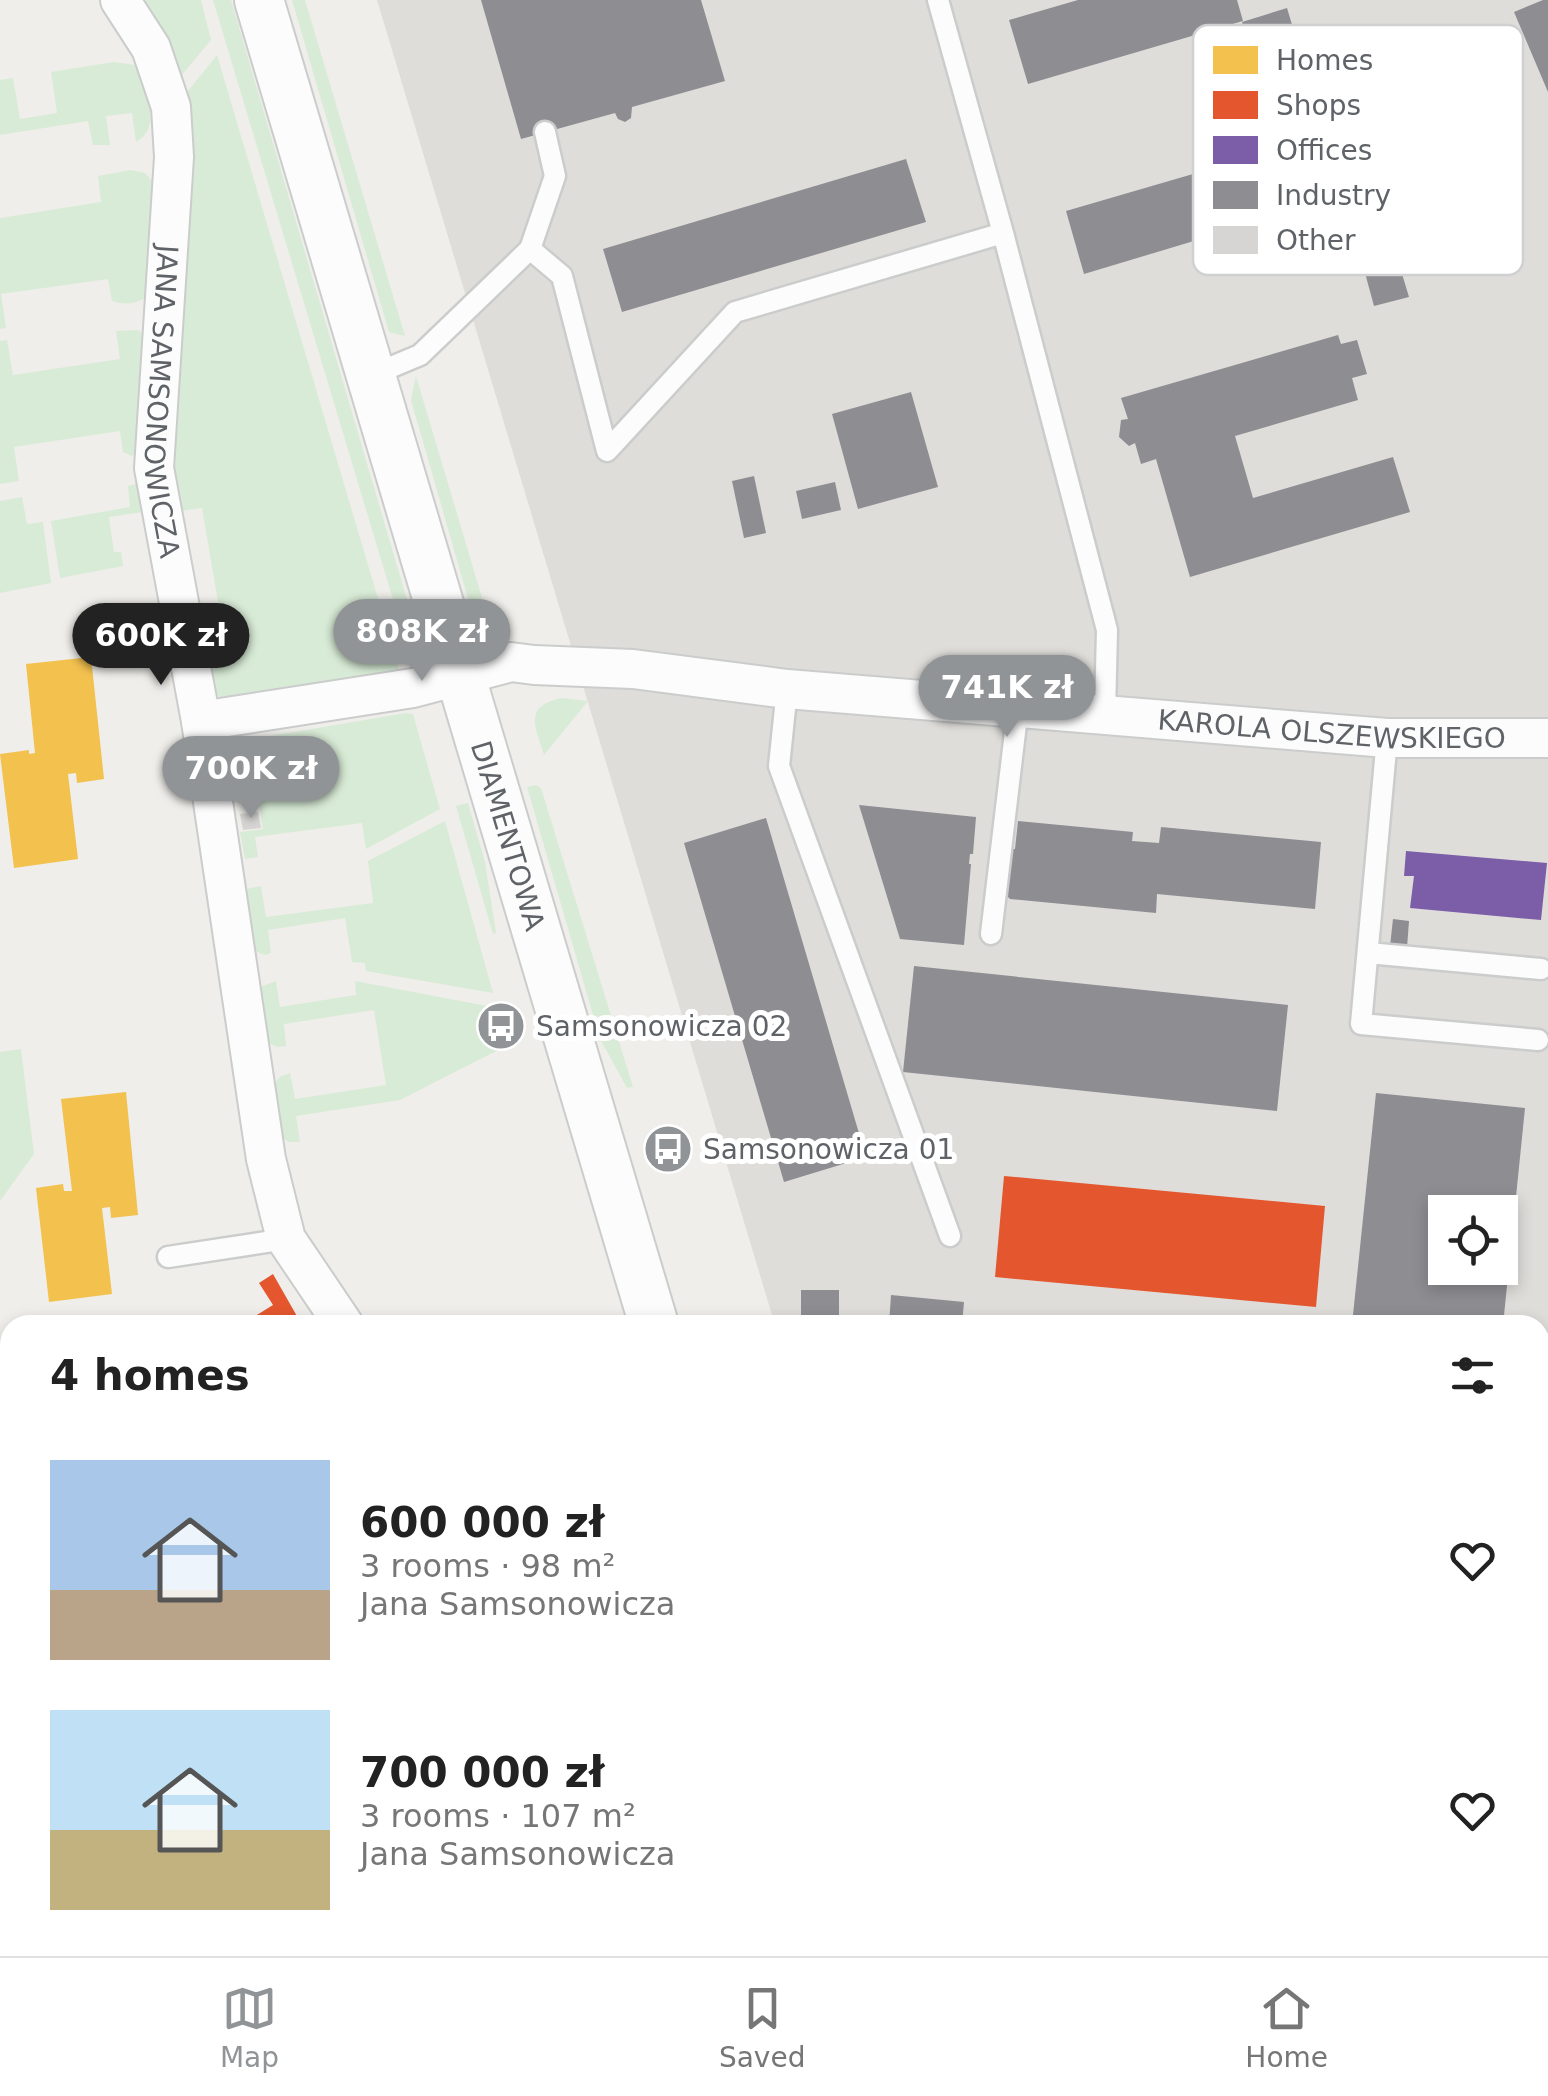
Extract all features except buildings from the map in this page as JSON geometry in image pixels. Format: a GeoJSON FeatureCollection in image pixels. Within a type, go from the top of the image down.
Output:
{"type":"FeatureCollection","features":[{"type":"Feature","properties":{"kind":"street","name":"JANA SAMSONOWICZA"},"geometry":{"type":"LineString","coordinates":[[120,0],[151,48],[171,108],[174,157],[154,468],[201,721],[266,1159],[286,1238],[337,1315]]}},
{"type":"Feature","properties":{"kind":"street","name":"DIAMENTOWA"},"geometry":{"type":"LineString","coordinates":[[259,0],[651,1315]]}},
{"type":"Feature","properties":{"kind":"street","name":"KAROLA OLSZEWSKIEGO"},"geometry":{"type":"LineString","coordinates":[[201,721],[412,688],[511,662],[633,669],[786,689],[1387,738],[1548,738]]}},
{"type":"Feature","properties":{"kind":"lane"},"geometry":{"type":"LineString","coordinates":[[938,0],[1004,233],[1107,630],[1105,713]]}},
{"type":"Feature","properties":{"kind":"lane"},"geometry":{"type":"LineString","coordinates":[[370,376],[420,355],[530,249],[555,176],[545,132]]}},
{"type":"Feature","properties":{"kind":"lane"},"geometry":{"type":"LineString","coordinates":[[530,249],[562,276],[608,452],[735,312],[1004,233]]}},
{"type":"Feature","properties":{"kind":"lane"},"geometry":{"type":"LineString","coordinates":[[786,689],[779,766],[950,1236]]}},
{"type":"Feature","properties":{"kind":"lane"},"geometry":{"type":"LineString","coordinates":[[992,934],[1018,706]]}},
{"type":"Feature","properties":{"kind":"lane"},"geometry":{"type":"LineString","coordinates":[[1387,738],[1361,1024],[1538,1040]]}},
{"type":"Feature","properties":{"kind":"lane"},"geometry":{"type":"LineString","coordinates":[[1368,953],[1540,969]]}},
{"type":"Feature","properties":{"kind":"lane"},"geometry":{"type":"LineString","coordinates":[[168,1257],[286,1238]]}},
{"type":"Feature","properties":{"kind":"shaded area"},"geometry":{"type":"Polygon","coordinates":[[[377,0],[1548,0],[1548,1315],[772,1315],[377,0]]]}},
{"type":"Feature","properties":{"kind":"green space"},"geometry":{"type":"Polygon","coordinates":[[[136,0],[201,0],[211,40],[175,83],[136,0]]]}},
{"type":"Feature","properties":{"kind":"green space"},"geometry":{"type":"Polygon","coordinates":[[[213,0],[231,0],[420,644],[420,656],[413,666],[213,0]]]}},
{"type":"Feature","properties":{"kind":"green space"},"geometry":{"type":"Polygon","coordinates":[[[292,0],[305,0],[405,336],[389,332],[292,0]]]}},
{"type":"Feature","properties":{"kind":"green space"},"geometry":{"type":"Polygon","coordinates":[[[217,55],[400,673],[226,701],[215,694],[201,642],[224,637],[202,508],[179,511],[170,452],[184,96],[217,55]]]}},
{"type":"Feature","properties":{"kind":"green space"},"geometry":{"type":"Polygon","coordinates":[[[114,62],[135,65],[146,95],[151,117],[145,135],[136,142],[132,113],[106,116],[110,145],[93,145],[88,121],[0,135],[0,80],[13,78],[20,119],[57,113],[51,72],[114,62]]]}},
{"type":"Feature","properties":{"kind":"green space"},"geometry":{"type":"Polygon","coordinates":[[[131,170],[145,173],[155,184],[145,297],[132,303],[112,301],[108,279],[1,294],[6,328],[0,329],[0,218],[101,202],[98,176],[131,170]]]}},
{"type":"Feature","properties":{"kind":"green space"},"geometry":{"type":"Polygon","coordinates":[[[138,330],[144,341],[139,450],[132,456],[123,452],[120,431],[14,447],[19,481],[0,484],[0,341],[7,340],[13,375],[120,359],[116,331],[138,330]]]}},
{"type":"Feature","properties":{"kind":"green space"},"geometry":{"type":"Polygon","coordinates":[[[416,376],[491,628],[469,602],[411,400],[416,376]]]}},
{"type":"Feature","properties":{"kind":"green space"},"geometry":{"type":"Polygon","coordinates":[[[139,483],[149,511],[109,517],[114,552],[121,552],[123,566],[60,578],[51,521],[130,507],[128,486],[139,483]]]}},
{"type":"Feature","properties":{"kind":"green space"},"geometry":{"type":"Polygon","coordinates":[[[22,497],[27,524],[43,522],[51,583],[0,593],[0,501],[22,497]]]}},
{"type":"Feature","properties":{"kind":"green space"},"geometry":{"type":"Polygon","coordinates":[[[562,698],[588,701],[544,755],[535,726],[537,712],[541,706],[562,698]]]}},
{"type":"Feature","properties":{"kind":"green space"},"geometry":{"type":"Polygon","coordinates":[[[413,714],[440,809],[366,849],[362,823],[255,837],[258,857],[245,859],[240,832],[263,829],[255,778],[233,782],[259,738],[413,714]]]}},
{"type":"Feature","properties":{"kind":"green space"},"geometry":{"type":"Polygon","coordinates":[[[527,787],[541,788],[633,1087],[627,1088],[600,1039],[527,787]]]}},
{"type":"Feature","properties":{"kind":"green space"},"geometry":{"type":"Polygon","coordinates":[[[468,803],[485,862],[496,933],[493,934],[456,806],[468,803]]]}},
{"type":"Feature","properties":{"kind":"green space"},"geometry":{"type":"Polygon","coordinates":[[[445,821],[493,993],[366,971],[365,963],[352,962],[345,918],[268,930],[271,953],[252,950],[243,893],[247,889],[261,886],[266,917],[373,903],[368,861],[445,821]]]}},
{"type":"Feature","properties":{"kind":"green space"},"geometry":{"type":"Polygon","coordinates":[[[276,981],[280,1007],[356,995],[355,981],[487,1006],[500,1049],[400,1100],[296,1116],[300,1142],[289,1142],[281,1137],[270,1088],[281,1076],[290,1073],[295,1099],[386,1085],[374,1010],[284,1024],[286,1046],[277,1047],[265,1041],[255,996],[260,987],[276,981]]]}},
{"type":"Feature","properties":{"kind":"green space"},"geometry":{"type":"Polygon","coordinates":[[[21,1049],[34,1154],[0,1201],[0,1052],[21,1049]]]}},
{"type":"Feature","properties":{"kind":"place","name":"Samsonowicza 02"},"geometry":{"type":"Point","coordinates":[501,1026]}},
{"type":"Feature","properties":{"kind":"place","name":"Samsonowicza 01"},"geometry":{"type":"Point","coordinates":[668,1149]}}]}
